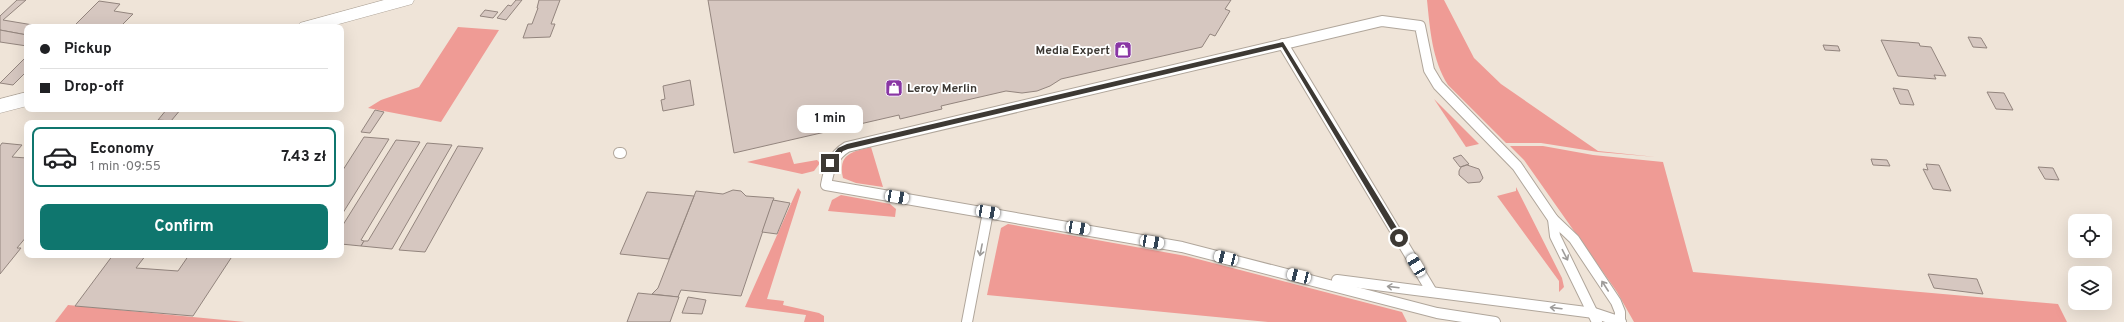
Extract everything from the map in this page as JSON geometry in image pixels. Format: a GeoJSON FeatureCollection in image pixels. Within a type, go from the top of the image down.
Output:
{"type":"FeatureCollection","features":[{"type":"Feature","properties":{"kind":"street"},"geometry":{"type":"LineString","coordinates":[[317,24],[406,0]]}},
{"type":"Feature","properties":{"kind":"street"},"geometry":{"type":"LineString","coordinates":[[0,106],[24,101]]}},
{"type":"Feature","properties":{"kind":"lane"},"geometry":{"type":"LineString","coordinates":[[1299,276],[1432,292],[1620,322],[1620,312],[1616,302],[1574,239],[1553,219],[1517,166],[1438,85],[1428,65],[1420,26],[1382,21],[847,147],[840,150],[830,163],[826,185],[1182,247],[1299,276],[1437,313],[1495,322]]}},
{"type":"Feature","properties":{"kind":"lane"},"geometry":{"type":"LineString","coordinates":[[1283,44],[1432,292]]}},
{"type":"Feature","properties":{"kind":"lane"},"geometry":{"type":"LineString","coordinates":[[967,322],[988,212]]}},
{"type":"Feature","properties":{"kind":"lane"},"geometry":{"type":"LineString","coordinates":[[1553,219],[1555,236],[1596,318]]}},
{"type":"Feature","properties":{"kind":"lane"},"geometry":{"type":"LineString","coordinates":[[1437,313],[1444,322]]}},
{"type":"Feature","properties":{"kind":"shaded area"},"geometry":{"type":"Polygon","coordinates":[[[1427,0],[1444,0],[1474,58],[1501,84],[1598,151],[1656,157],[1598,152],[1541,143],[1506,143],[1448,85],[1438,65],[1435,55],[1427,0]]]}},
{"type":"Feature","properties":{"kind":"shaded area"},"geometry":{"type":"Polygon","coordinates":[[[458,27],[499,30],[441,122],[368,108],[381,100],[419,87],[458,27]]]}},
{"type":"Feature","properties":{"kind":"shaded area"},"geometry":{"type":"Polygon","coordinates":[[[1434,99],[1479,144],[1466,147],[1434,99]]]}},
{"type":"Feature","properties":{"kind":"shaded area"},"geometry":{"type":"Polygon","coordinates":[[[1510,146],[1543,146],[1593,155],[1663,162],[1693,272],[2058,304],[2067,322],[1634,322],[1617,292],[1524,160],[1510,146]]]}},
{"type":"Feature","properties":{"kind":"shaded area"},"geometry":{"type":"Polygon","coordinates":[[[871,147],[883,187],[856,183],[843,178],[842,164],[844,159],[852,153],[871,147]]]}},
{"type":"Feature","properties":{"kind":"shaded area"},"geometry":{"type":"Polygon","coordinates":[[[790,152],[794,164],[817,160],[820,163],[814,171],[802,174],[747,162],[790,152]]]}},
{"type":"Feature","properties":{"kind":"shaded area"},"geometry":{"type":"Polygon","coordinates":[[[1516,187],[1562,278],[1564,287],[1559,292],[1559,281],[1497,196],[1516,191],[1516,187]]]}},
{"type":"Feature","properties":{"kind":"shaded area"},"geometry":{"type":"Polygon","coordinates":[[[798,188],[801,192],[767,299],[784,301],[783,305],[819,313],[824,316],[824,322],[804,322],[806,315],[745,307],[798,188]]]}},
{"type":"Feature","properties":{"kind":"shaded area"},"geometry":{"type":"Polygon","coordinates":[[[841,195],[890,204],[896,209],[895,217],[828,211],[832,200],[841,195]]]}},
{"type":"Feature","properties":{"kind":"shaded area"},"geometry":{"type":"Polygon","coordinates":[[[1008,224],[1186,256],[1402,312],[1407,322],[1268,322],[987,295],[1001,228],[1008,224]]]}},
{"type":"Feature","properties":{"kind":"shaded area"},"geometry":{"type":"Polygon","coordinates":[[[68,305],[245,322],[55,322],[68,305]]]}},
{"type":"Feature","properties":{"kind":"building"},"geometry":{"type":"Polygon","coordinates":[[[17,0],[26,0],[3,20],[27,24],[24,24],[24,34],[0,30],[0,16],[17,0]]]}},
{"type":"Feature","properties":{"kind":"building"},"geometry":{"type":"Polygon","coordinates":[[[516,0],[522,0],[506,20],[497,18],[508,5],[511,6],[516,0]]]}},
{"type":"Feature","properties":{"kind":"building"},"geometry":{"type":"Polygon","coordinates":[[[539,0],[560,0],[551,24],[555,24],[550,37],[523,38],[528,24],[532,24],[538,8],[539,0]]]}},
{"type":"Feature","properties":{"kind":"building"},"geometry":{"type":"Polygon","coordinates":[[[708,0],[1231,0],[1225,9],[1230,11],[1215,36],[1210,34],[1202,47],[1061,79],[1050,86],[1037,91],[1022,93],[1006,91],[941,106],[942,109],[900,119],[899,115],[734,153],[708,0]]]}},
{"type":"Feature","properties":{"kind":"building"},"geometry":{"type":"Polygon","coordinates":[[[99,1],[120,4],[114,11],[133,14],[123,24],[76,24],[99,1]]]}},
{"type":"Feature","properties":{"kind":"building"},"geometry":{"type":"Polygon","coordinates":[[[485,10],[498,12],[493,18],[480,16],[485,10]]]}},
{"type":"Feature","properties":{"kind":"building"},"geometry":{"type":"Polygon","coordinates":[[[0,30],[24,34],[24,46],[0,42],[0,30]]]}},
{"type":"Feature","properties":{"kind":"building"},"geometry":{"type":"Polygon","coordinates":[[[1968,37],[1981,38],[1987,48],[1973,47],[1968,37]]]}},
{"type":"Feature","properties":{"kind":"building"},"geometry":{"type":"Polygon","coordinates":[[[1881,40],[1919,43],[1920,46],[1931,47],[1946,76],[1934,75],[1936,79],[1898,76],[1881,40]]]}},
{"type":"Feature","properties":{"kind":"building"},"geometry":{"type":"Polygon","coordinates":[[[1823,45],[1838,46],[1840,51],[1825,50],[1823,45]]]}},
{"type":"Feature","properties":{"kind":"building"},"geometry":{"type":"Polygon","coordinates":[[[24,59],[24,74],[13,85],[0,83],[24,59]]]}},
{"type":"Feature","properties":{"kind":"building"},"geometry":{"type":"Polygon","coordinates":[[[690,80],[694,105],[663,111],[661,100],[665,99],[663,86],[690,80]]]}},
{"type":"Feature","properties":{"kind":"building"},"geometry":{"type":"Polygon","coordinates":[[[1893,88],[1908,90],[1914,105],[1900,104],[1893,88]]]}},
{"type":"Feature","properties":{"kind":"building"},"geometry":{"type":"Polygon","coordinates":[[[1987,92],[2004,93],[2013,110],[1996,109],[1987,92]]]}},
{"type":"Feature","properties":{"kind":"building"},"geometry":{"type":"Polygon","coordinates":[[[375,110],[384,112],[370,133],[361,132],[375,110]]]}},
{"type":"Feature","properties":{"kind":"building"},"geometry":{"type":"Polygon","coordinates":[[[165,112],[178,112],[172,120],[158,120],[165,112]]]}},
{"type":"Feature","properties":{"kind":"building"},"geometry":{"type":"Polygon","coordinates":[[[364,137],[389,139],[344,211],[344,168],[364,137]]]}},
{"type":"Feature","properties":{"kind":"building"},"geometry":{"type":"Polygon","coordinates":[[[396,140],[420,142],[361,240],[364,241],[361,246],[344,244],[344,223],[396,140]]]}},
{"type":"Feature","properties":{"kind":"building"},"geometry":{"type":"Polygon","coordinates":[[[2,143],[22,145],[12,157],[24,158],[24,240],[17,248],[21,248],[0,274],[0,146],[2,143]]]}},
{"type":"Feature","properties":{"kind":"building"},"geometry":{"type":"Polygon","coordinates":[[[427,143],[452,145],[392,249],[361,246],[364,241],[368,241],[427,143]]]}},
{"type":"Feature","properties":{"kind":"building"},"geometry":{"type":"Polygon","coordinates":[[[458,146],[483,148],[425,252],[399,250],[458,146]]]}},
{"type":"Feature","properties":{"kind":"building"},"geometry":{"type":"Polygon","coordinates":[[[1461,155],[1469,164],[1460,167],[1453,158],[1461,155]]]}},
{"type":"Feature","properties":{"kind":"building"},"geometry":{"type":"Polygon","coordinates":[[[1871,159],[1887,160],[1890,166],[1873,165],[1871,159]]]}},
{"type":"Feature","properties":{"kind":"building"},"geometry":{"type":"Polygon","coordinates":[[[1926,164],[1939,165],[1951,191],[1933,189],[1923,169],[1928,170],[1926,164]]]}},
{"type":"Feature","properties":{"kind":"building"},"geometry":{"type":"Polygon","coordinates":[[[1467,165],[1479,169],[1483,178],[1480,182],[1468,183],[1459,175],[1461,167],[1467,165]]]}},
{"type":"Feature","properties":{"kind":"building"},"geometry":{"type":"Polygon","coordinates":[[[2038,167],[2053,168],[2059,180],[2045,179],[2038,167]]]}},
{"type":"Feature","properties":{"kind":"building"},"geometry":{"type":"Polygon","coordinates":[[[733,190],[741,191],[746,196],[774,198],[741,296],[681,290],[678,297],[652,294],[658,288],[696,191],[723,194],[733,190]]]}},
{"type":"Feature","properties":{"kind":"building"},"geometry":{"type":"Polygon","coordinates":[[[647,192],[694,196],[669,259],[620,254],[647,192]]]}},
{"type":"Feature","properties":{"kind":"building"},"geometry":{"type":"Polygon","coordinates":[[[773,200],[790,203],[777,234],[762,232],[773,200]]]}},
{"type":"Feature","properties":{"kind":"building"},"geometry":{"type":"Polygon","coordinates":[[[111,258],[144,258],[136,268],[178,271],[187,258],[231,258],[193,316],[75,306],[111,258]]]}},
{"type":"Feature","properties":{"kind":"building"},"geometry":{"type":"Polygon","coordinates":[[[1928,274],[1977,279],[1983,294],[1934,288],[1928,274]]]}},
{"type":"Feature","properties":{"kind":"building"},"geometry":{"type":"Polygon","coordinates":[[[638,293],[679,297],[670,322],[627,322],[638,293]]]}},
{"type":"Feature","properties":{"kind":"building"},"geometry":{"type":"Polygon","coordinates":[[[688,297],[706,300],[702,314],[682,313],[688,297]]]}},
{"type":"Feature","properties":{"kind":"place","name":"Media Expert"},"geometry":{"type":"Point","coordinates":[1123,50]}},
{"type":"Feature","properties":{"kind":"place","name":"Leroy Merlin"},"geometry":{"type":"Point","coordinates":[894,88]}},
{"type":"Feature","properties":{"kind":"route"},"geometry":{"type":"LineString","coordinates":[[830,163],[840,150],[847,147],[1019,105],[1283,44],[1399,238]]}}]}
